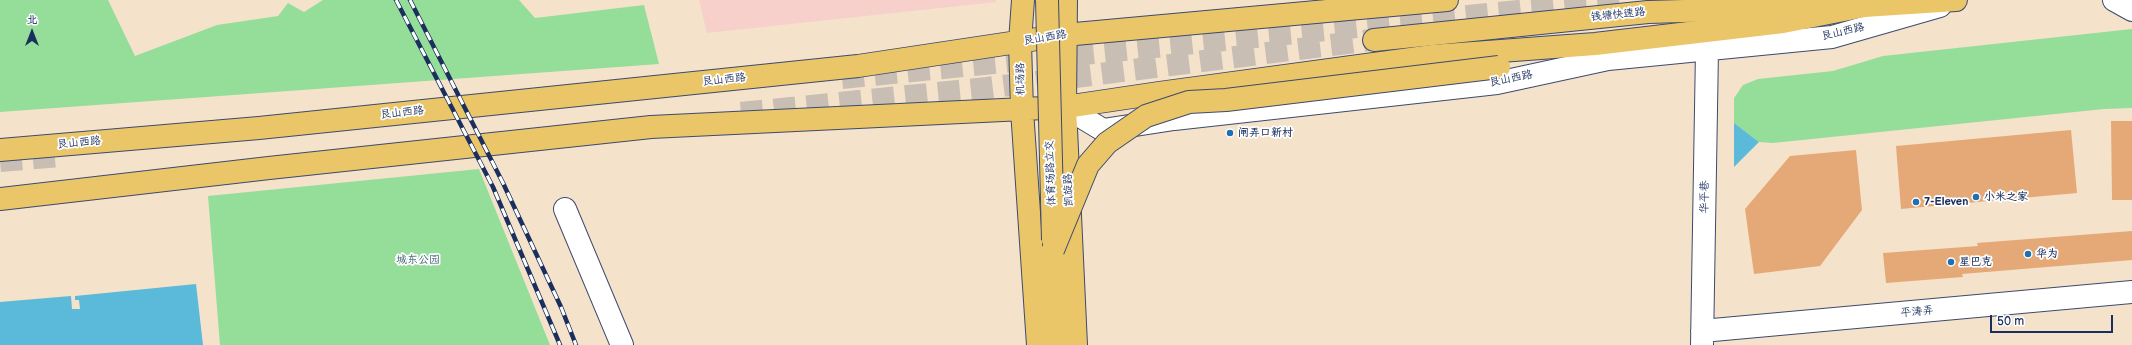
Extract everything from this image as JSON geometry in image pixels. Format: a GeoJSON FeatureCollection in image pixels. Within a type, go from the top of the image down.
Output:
{"type":"FeatureCollection","features":[{"type":"Feature","properties":{"kind":"main road","name":"机场路"},"geometry":{"type":"LineString","coordinates":[[1022,110],[1020,42],[1023,0]]}},
{"type":"Feature","properties":{"kind":"main road","name":"体育场路立交"},"geometry":{"type":"LineString","coordinates":[[1047,0],[1053,250],[1060,345]]}},
{"type":"Feature","properties":{"kind":"main road"},"geometry":{"type":"LineString","coordinates":[[1064,34],[1066,0]]}},
{"type":"Feature","properties":{"kind":"main road","name":"艮山西路"},"geometry":{"type":"LineString","coordinates":[[0,150],[259,128],[858,66],[1064,34],[1447,0]]}},
{"type":"Feature","properties":{"kind":"main road","name":"艮山西路"},"geometry":{"type":"LineString","coordinates":[[0,199],[277,167],[651,127],[1065,107],[1159,92],[1433,56],[1595,44],[1783,22],[1864,6],[1958,0]]}},
{"type":"Feature","properties":{"kind":"main road","name":"钱塘快速路"},"geometry":{"type":"LineString","coordinates":[[1374,40],[1648,12],[1864,6]]}},
{"type":"Feature","properties":{"kind":"main road","name":"凯旋路"},"geometry":{"type":"LineString","coordinates":[[1064,34],[1065,107],[1076,345]]}},
{"type":"Feature","properties":{"kind":"main road"},"geometry":{"type":"LineString","coordinates":[[1053,250],[1088,165],[1107,143],[1146,116],[1189,102],[1226,100],[1499,67],[1595,44]]}},
{"type":"Feature","properties":{"kind":"main road"},"geometry":{"type":"LineString","coordinates":[[1022,110],[1038,345]]}},
{"type":"Feature","properties":{"kind":"street","name":"艮山西路"},"geometry":{"type":"LineString","coordinates":[[1065,107],[1103,130],[1174,119],[1497,83],[1608,59],[1832,37],[1958,0]]}},
{"type":"Feature","properties":{"kind":"street"},"geometry":{"type":"LineString","coordinates":[[2114,0],[2132,10]]}},
{"type":"Feature","properties":{"kind":"street","name":"华平巷"},"geometry":{"type":"LineString","coordinates":[[1702,338],[1707,50]]}},
{"type":"Feature","properties":{"kind":"street"},"geometry":{"type":"LineString","coordinates":[[565,209],[622,345]]}},
{"type":"Feature","properties":{"kind":"street","name":"平涛弄"},"geometry":{"type":"LineString","coordinates":[[1702,338],[2132,292]]}},
{"type":"Feature","properties":{"kind":"shaded area"},"geometry":{"type":"Polygon","coordinates":[[[699,0],[996,0],[996,2],[707,33],[699,0]]]}},
{"type":"Feature","properties":{"kind":"green space"},"geometry":{"type":"Polygon","coordinates":[[[0,0],[108,0],[135,56],[217,25],[278,16],[288,3],[304,12],[323,0],[519,0],[535,18],[644,5],[659,64],[0,112],[0,0]]]}},
{"type":"Feature","properties":{"kind":"green space"},"geometry":{"type":"Polygon","coordinates":[[[2132,29],[2132,108],[2104,109],[1773,143],[1759,142],[1734,123],[1734,98],[1743,85],[1758,79],[1833,71],[1883,56],[2132,29]]]}},
{"type":"Feature","properties":{"kind":"green space","name":"城东公园"},"geometry":{"type":"Polygon","coordinates":[[[479,169],[550,345],[220,345],[208,196],[479,169]]]}},
{"type":"Feature","properties":{"kind":"water"},"geometry":{"type":"Polygon","coordinates":[[[1734,123],[1759,142],[1734,167],[1734,123]]]}},
{"type":"Feature","properties":{"kind":"water"},"geometry":{"type":"Polygon","coordinates":[[[196,284],[203,345],[0,345],[0,302],[71,296],[72,309],[80,309],[79,300],[75,300],[75,296],[196,284]]]}},
{"type":"Feature","properties":{"kind":"building"},"geometry":{"type":"Polygon","coordinates":[[[2111,121],[2132,121],[2132,200],[2112,200],[2111,121]]]}},
{"type":"Feature","properties":{"kind":"building"},"geometry":{"type":"Polygon","coordinates":[[[2071,130],[2077,193],[1901,209],[1896,146],[2071,130]]]}},
{"type":"Feature","properties":{"kind":"building"},"geometry":{"type":"Polygon","coordinates":[[[1856,150],[1862,210],[1820,266],[1754,274],[1745,209],[1790,156],[1856,150]]]}},
{"type":"Feature","properties":{"kind":"building"},"geometry":{"type":"Polygon","coordinates":[[[2132,231],[2132,260],[1962,274],[1963,277],[1886,283],[1883,253],[1978,246],[1977,243],[2132,231]]]}},
{"type":"Feature","properties":{"kind":"tunnel"},"geometry":{"type":"LineString","coordinates":[[842,78],[1629,0]]}},
{"type":"Feature","properties":{"kind":"tunnel"},"geometry":{"type":"LineString","coordinates":[[741,113],[987,88],[1371,40]]}},
{"type":"Feature","properties":{"kind":"tunnel"},"geometry":{"type":"LineString","coordinates":[[0,161],[60,156]]}},
{"type":"Feature","properties":{"kind":"railway"},"geometry":{"type":"LineString","coordinates":[[396,0],[493,187],[560,345]]}},
{"type":"Feature","properties":{"kind":"railway"},"geometry":{"type":"LineString","coordinates":[[410,0],[503,183],[561,307],[576,345]]}},
{"type":"Feature","properties":{"kind":"place","name":"闸弄口新村"},"geometry":{"type":"Point","coordinates":[1230,133]}},
{"type":"Feature","properties":{"kind":"place","name":"小米之家"},"geometry":{"type":"Point","coordinates":[1976,197]}},
{"type":"Feature","properties":{"kind":"place","name":"7-Eleven"},"geometry":{"type":"Point","coordinates":[1916,202]}},
{"type":"Feature","properties":{"kind":"place","name":"华为"},"geometry":{"type":"Point","coordinates":[2028,254]}},
{"type":"Feature","properties":{"kind":"place","name":"星巴克"},"geometry":{"type":"Point","coordinates":[1951,262]}}]}
